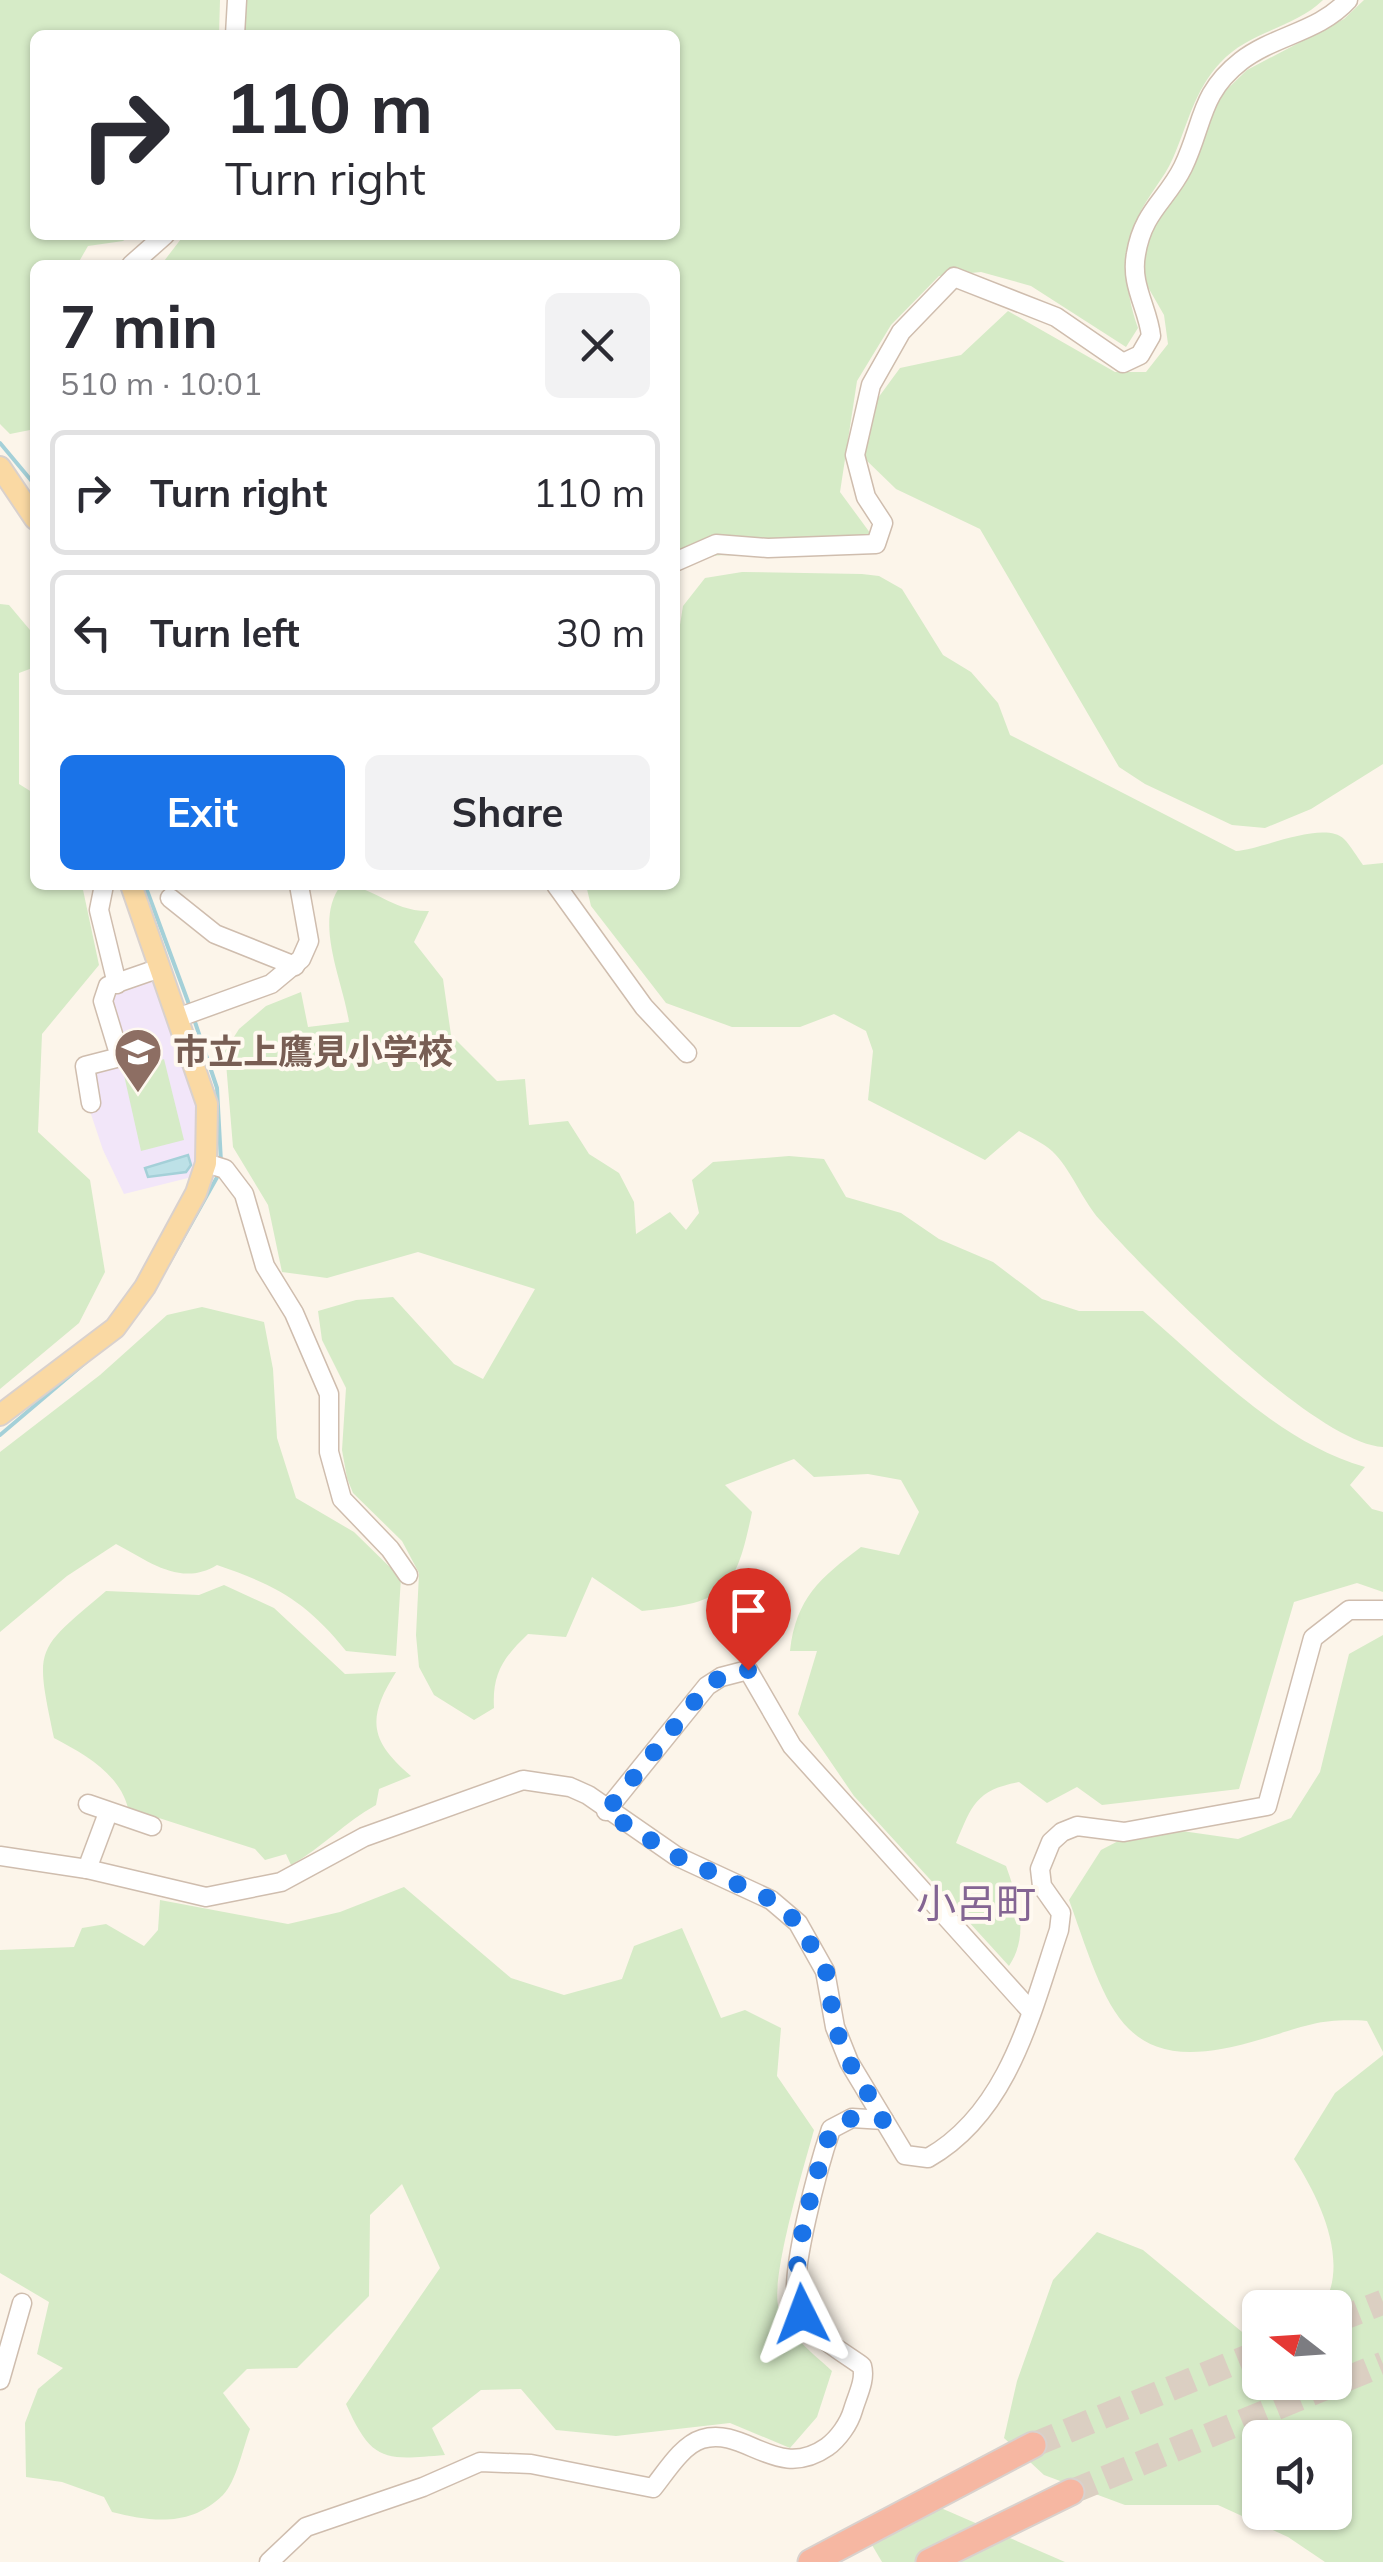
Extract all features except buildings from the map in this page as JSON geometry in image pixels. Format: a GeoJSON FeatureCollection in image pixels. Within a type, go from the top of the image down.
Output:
{"type":"FeatureCollection","features":[{"type":"Feature","properties":{"kind":"highway"},"geometry":{"type":"LineString","coordinates":[[811,2562],[1034,2445]]}},
{"type":"Feature","properties":{"kind":"highway"},"geometry":{"type":"LineString","coordinates":[[930,2562],[1071,2492]]}},
{"type":"Feature","properties":{"kind":"main road"},"geometry":{"type":"LineString","coordinates":[[0,467],[29,494]]}},
{"type":"Feature","properties":{"kind":"main road"},"geometry":{"type":"LineString","coordinates":[[0,1415],[115,1328],[145,1287],[214,1165],[207,1104],[133,890]]}},
{"type":"Feature","properties":{"kind":"street"},"geometry":{"type":"LineString","coordinates":[[235,30],[236,0]]}},
{"type":"Feature","properties":{"kind":"street"},"geometry":{"type":"LineString","coordinates":[[680,560],[716,544],[768,548],[876,544],[883,523],[866,497],[854,456],[871,385],[900,332],[954,277],[1056,316],[1123,363],[1140,355],[1151,336],[1136,284],[1136,253],[1150,211],[1182,170],[1202,105],[1240,62],[1270,43],[1328,19],[1348,0]]}},
{"type":"Feature","properties":{"kind":"street"},"geometry":{"type":"LineString","coordinates":[[137,260],[159,240]]}},
{"type":"Feature","properties":{"kind":"street"},"geometry":{"type":"LineString","coordinates":[[103,890],[99,910],[116,984]]}},
{"type":"Feature","properties":{"kind":"street"},"geometry":{"type":"LineString","coordinates":[[179,1017],[272,984],[295,966],[309,941],[300,890]]}},
{"type":"Feature","properties":{"kind":"street"},"geometry":{"type":"LineString","coordinates":[[560,890],[666,1035],[687,1053]]}},
{"type":"Feature","properties":{"kind":"street"},"geometry":{"type":"LineString","coordinates":[[170,898],[215,934],[295,966]]}},
{"type":"Feature","properties":{"kind":"street"},"geometry":{"type":"LineString","coordinates":[[90,1103],[85,1066],[120,1057],[103,1001],[108,986],[160,968]]}},
{"type":"Feature","properties":{"kind":"street"},"geometry":{"type":"LineString","coordinates":[[214,1165],[244,1194],[265,1266],[294,1313],[329,1394],[329,1452],[342,1498],[390,1549],[408,1575]]}},
{"type":"Feature","properties":{"kind":"street"},"geometry":{"type":"LineString","coordinates":[[0,1856],[86,1869],[206,1897],[281,1882],[364,1837],[523,1780],[570,1787],[588,1795],[606,1812],[676,1856],[772,1900],[798,1923],[826,1971],[835,2027],[849,2062],[905,2155],[928,2158],[966,2132],[995,2094],[1030,2010],[1060,1930],[1061,1914],[1042,1886],[1040,1870],[1051,1842],[1076,1826],[1124,1832],[1267,1806],[1313,1638],[1348,1610],[1383,1610]]}},
{"type":"Feature","properties":{"kind":"street"},"geometry":{"type":"LineString","coordinates":[[606,1812],[707,1686],[721,1677],[748,1670],[792,1746],[1030,2010]]}},
{"type":"Feature","properties":{"kind":"street"},"geometry":{"type":"LineString","coordinates":[[88,1804],[152,1826]]}},
{"type":"Feature","properties":{"kind":"street"},"geometry":{"type":"LineString","coordinates":[[86,1869],[108,1813]]}},
{"type":"Feature","properties":{"kind":"street"},"geometry":{"type":"LineString","coordinates":[[269,2562],[306,2527],[423,2488],[480,2462],[530,2464],[653,2488],[690,2446],[704,2438],[720,2438],[785,2461],[814,2455],[831,2444],[850,2420],[864,2374],[862,2366],[805,2320],[798,2308],[802,2245],[831,2130],[852,2118],[884,2120]]}},
{"type":"Feature","properties":{"kind":"street"},"geometry":{"type":"LineString","coordinates":[[0,2380],[22,2303]]}},
{"type":"Feature","properties":{"kind":"shaded area","name":"市立上鷹見小学校"},"geometry":{"type":"Polygon","coordinates":[[[156,976],[196,1106],[198,1154],[192,1177],[124,1194],[103,1150],[80,1081],[81,1070],[127,1049],[109,1001],[112,989],[156,976]]]}},
{"type":"Feature","properties":{"kind":"green space"},"geometry":{"type":"Polygon","coordinates":[[[0,0],[220,0],[219,30],[30,30],[30,240],[124,240],[88,246],[80,260],[30,260],[30,430],[10,434],[0,424],[0,0]]]}},
{"type":"Feature","properties":{"kind":"green space"},"geometry":{"type":"Polygon","coordinates":[[[243,0],[1323,0],[1298,18],[1232,52],[1204,85],[1169,166],[1142,209],[1129,244],[1130,300],[1138,328],[1126,347],[1031,286],[981,272],[939,276],[891,325],[857,381],[840,492],[876,541],[775,555],[711,556],[680,564],[680,260],[165,260],[180,240],[680,240],[680,30],[244,30],[243,0]]]}},
{"type":"Feature","properties":{"kind":"green space"},"geometry":{"type":"Polygon","coordinates":[[[1364,0],[1383,0],[1383,764],[1311,809],[1265,828],[1232,825],[1145,784],[1119,767],[980,529],[896,489],[863,457],[878,398],[900,368],[961,355],[1008,311],[1115,372],[1146,372],[1168,344],[1164,315],[1141,275],[1144,254],[1157,214],[1207,128],[1218,98],[1247,70],[1344,19],[1364,0]]]}},
{"type":"Feature","properties":{"kind":"green space"},"geometry":{"type":"Polygon","coordinates":[[[742,572],[879,576],[902,589],[943,655],[971,672],[998,703],[1010,735],[1236,851],[1308,834],[1335,834],[1344,839],[1363,865],[1383,863],[1383,1447],[1353,1439],[1317,1418],[1234,1352],[1100,1220],[1065,1167],[1045,1145],[1019,1131],[985,1160],[868,1100],[873,1051],[866,1031],[834,1014],[800,1027],[732,1027],[666,1003],[591,906],[587,890],[680,890],[680,625],[683,606],[705,578],[742,572]]]}},
{"type":"Feature","properties":{"kind":"green space"},"geometry":{"type":"Polygon","coordinates":[[[0,604],[9,605],[30,630],[30,669],[19,673],[19,784],[30,791],[30,890],[83,890],[99,965],[42,1034],[38,1132],[90,1180],[105,1272],[79,1323],[0,1389],[0,604]]]}},
{"type":"Feature","properties":{"kind":"green space"},"geometry":{"type":"Polygon","coordinates":[[[338,890],[365,890],[404,907],[429,911],[414,942],[443,979],[451,1035],[497,1081],[525,1079],[529,1125],[568,1121],[589,1154],[619,1173],[634,1202],[636,1234],[670,1212],[686,1230],[699,1213],[692,1180],[713,1162],[789,1156],[824,1159],[846,1197],[901,1213],[939,1239],[993,1262],[1042,1299],[1079,1311],[1143,1311],[1274,1422],[1333,1455],[1365,1467],[1350,1485],[1372,1509],[1383,1512],[1383,1592],[1357,1583],[1294,1602],[1239,1789],[1102,1805],[1077,1787],[1047,1803],[1019,1782],[984,1795],[972,1809],[956,1843],[1006,1866],[1020,1917],[1019,1942],[1009,1966],[854,1796],[798,1714],[817,1651],[790,1651],[804,1603],[833,1569],[861,1547],[899,1555],[919,1512],[901,1480],[868,1474],[814,1477],[794,1459],[725,1485],[752,1512],[739,1562],[721,1590],[691,1604],[642,1611],[592,1577],[566,1637],[528,1634],[506,1658],[495,1685],[494,1708],[474,1720],[434,1695],[419,1667],[419,1573],[402,1541],[353,1493],[347,1478],[342,1450],[346,1388],[322,1340],[318,1311],[356,1300],[393,1297],[454,1364],[483,1379],[535,1289],[418,1252],[327,1278],[282,1272],[268,1205],[233,1147],[225,1051],[239,1029],[266,1006],[301,992],[308,1027],[349,1022],[332,952],[333,900],[338,890]]]}},
{"type":"Feature","properties":{"kind":"green space"},"geometry":{"type":"Polygon","coordinates":[[[164,1059],[184,1140],[141,1151],[124,1075],[164,1059]]]}},
{"type":"Feature","properties":{"kind":"green space"},"geometry":{"type":"Polygon","coordinates":[[[202,1307],[264,1322],[273,1369],[277,1438],[296,1498],[354,1532],[401,1578],[396,1656],[346,1651],[318,1620],[289,1597],[238,1572],[217,1565],[191,1574],[178,1573],[116,1544],[67,1576],[0,1632],[0,1452],[100,1375],[167,1315],[202,1307]]]}},
{"type":"Feature","properties":{"kind":"green space"},"geometry":{"type":"Polygon","coordinates":[[[224,1585],[274,1608],[345,1674],[396,1672],[380,1703],[377,1728],[387,1752],[411,1776],[379,1789],[376,1805],[291,1865],[286,1854],[265,1860],[255,1849],[128,1808],[109,1775],[54,1738],[43,1667],[53,1640],[65,1627],[106,1591],[199,1595],[224,1585]]]}},
{"type":"Feature","properties":{"kind":"green space"},"geometry":{"type":"Polygon","coordinates":[[[1383,1635],[1383,2052],[1367,2021],[1351,2020],[1313,2024],[1215,2050],[1179,2051],[1150,2044],[1128,2028],[1111,2005],[1069,1900],[1101,1850],[1147,1826],[1238,1839],[1291,1818],[1320,1772],[1349,1654],[1383,1635]]]}},
{"type":"Feature","properties":{"kind":"green space"},"geometry":{"type":"Polygon","coordinates":[[[404,1887],[511,1978],[564,1995],[622,1979],[634,1946],[682,1928],[721,2018],[745,2010],[781,2028],[777,2076],[814,2130],[784,2245],[778,2305],[793,2333],[832,2371],[817,2417],[790,2448],[730,2423],[616,2436],[556,2430],[521,2389],[481,2390],[432,2428],[445,2455],[383,2454],[364,2438],[346,2404],[440,2268],[402,2184],[370,2215],[369,2296],[297,2368],[247,2369],[223,2393],[250,2429],[232,2482],[211,2505],[184,2517],[142,2518],[112,2512],[104,2497],[62,2482],[26,2477],[25,2423],[38,2389],[63,2368],[37,2354],[49,2302],[0,2273],[0,1950],[74,1947],[82,1928],[106,1924],[144,1946],[158,1930],[160,1900],[288,1924],[340,1912],[404,1887]]]}},
{"type":"Feature","properties":{"kind":"green space"},"geometry":{"type":"Polygon","coordinates":[[[1383,2055],[1383,2562],[1325,2562],[1273,2530],[1352,2530],[1352,2420],[1242,2420],[1242,2516],[1218,2505],[1125,2505],[1044,2475],[1004,2438],[1017,2381],[1053,2280],[1097,2232],[1143,2250],[1242,2332],[1242,2400],[1352,2400],[1352,2290],[1330,2290],[1333,2271],[1328,2231],[1313,2192],[1294,2159],[1335,2093],[1383,2055]]]}},
{"type":"Feature","properties":{"kind":"green space"},"geometry":{"type":"Polygon","coordinates":[[[911,2495],[1065,2562],[882,2562],[862,2528],[911,2495]]]}},
{"type":"Feature","properties":{"kind":"water"},"geometry":{"type":"Polygon","coordinates":[[[188,1155],[191,1165],[186,1172],[148,1177],[145,1168],[188,1155]]]}},
{"type":"Feature","properties":{"kind":"waterway"},"geometry":{"type":"LineString","coordinates":[[0,443],[30,479]]}},
{"type":"Feature","properties":{"kind":"waterway"},"geometry":{"type":"LineString","coordinates":[[147,890],[190,1007]]}},
{"type":"Feature","properties":{"kind":"waterway"},"geometry":{"type":"LineString","coordinates":[[193,1016],[217,1088],[221,1162]]}},
{"type":"Feature","properties":{"kind":"waterway"},"geometry":{"type":"LineString","coordinates":[[169,1263],[220,1172]]}},
{"type":"Feature","properties":{"kind":"waterway"},"geometry":{"type":"LineString","coordinates":[[0,1435],[86,1362]]}},
{"type":"Feature","properties":{"kind":"tunnel"},"geometry":{"type":"LineString","coordinates":[[1352,2314],[1383,2302]]}},
{"type":"Feature","properties":{"kind":"tunnel"},"geometry":{"type":"LineString","coordinates":[[1033,2445],[1242,2359]]}},
{"type":"Feature","properties":{"kind":"tunnel"},"geometry":{"type":"LineString","coordinates":[[1071,2492],[1383,2364]]}},
{"type":"Feature","properties":{"kind":"place","name":"市立上鷹見小学校"},"geometry":{"type":"Point","coordinates":[138,1094]}},
{"type":"Feature","properties":{"kind":"district","name":"小呂町"},"geometry":{"type":"Point","coordinates":[976,1904]}},
{"type":"Feature","properties":{"kind":"route"},"geometry":{"type":"LineString","coordinates":[[748,1670],[721,1677],[707,1686],[606,1812],[676,1856],[772,1900],[798,1923],[826,1971],[835,2027],[849,2062],[884,2120],[852,2118],[831,2130],[819,2164],[802,2245],[796,2296],[802,2314]]}}]}
